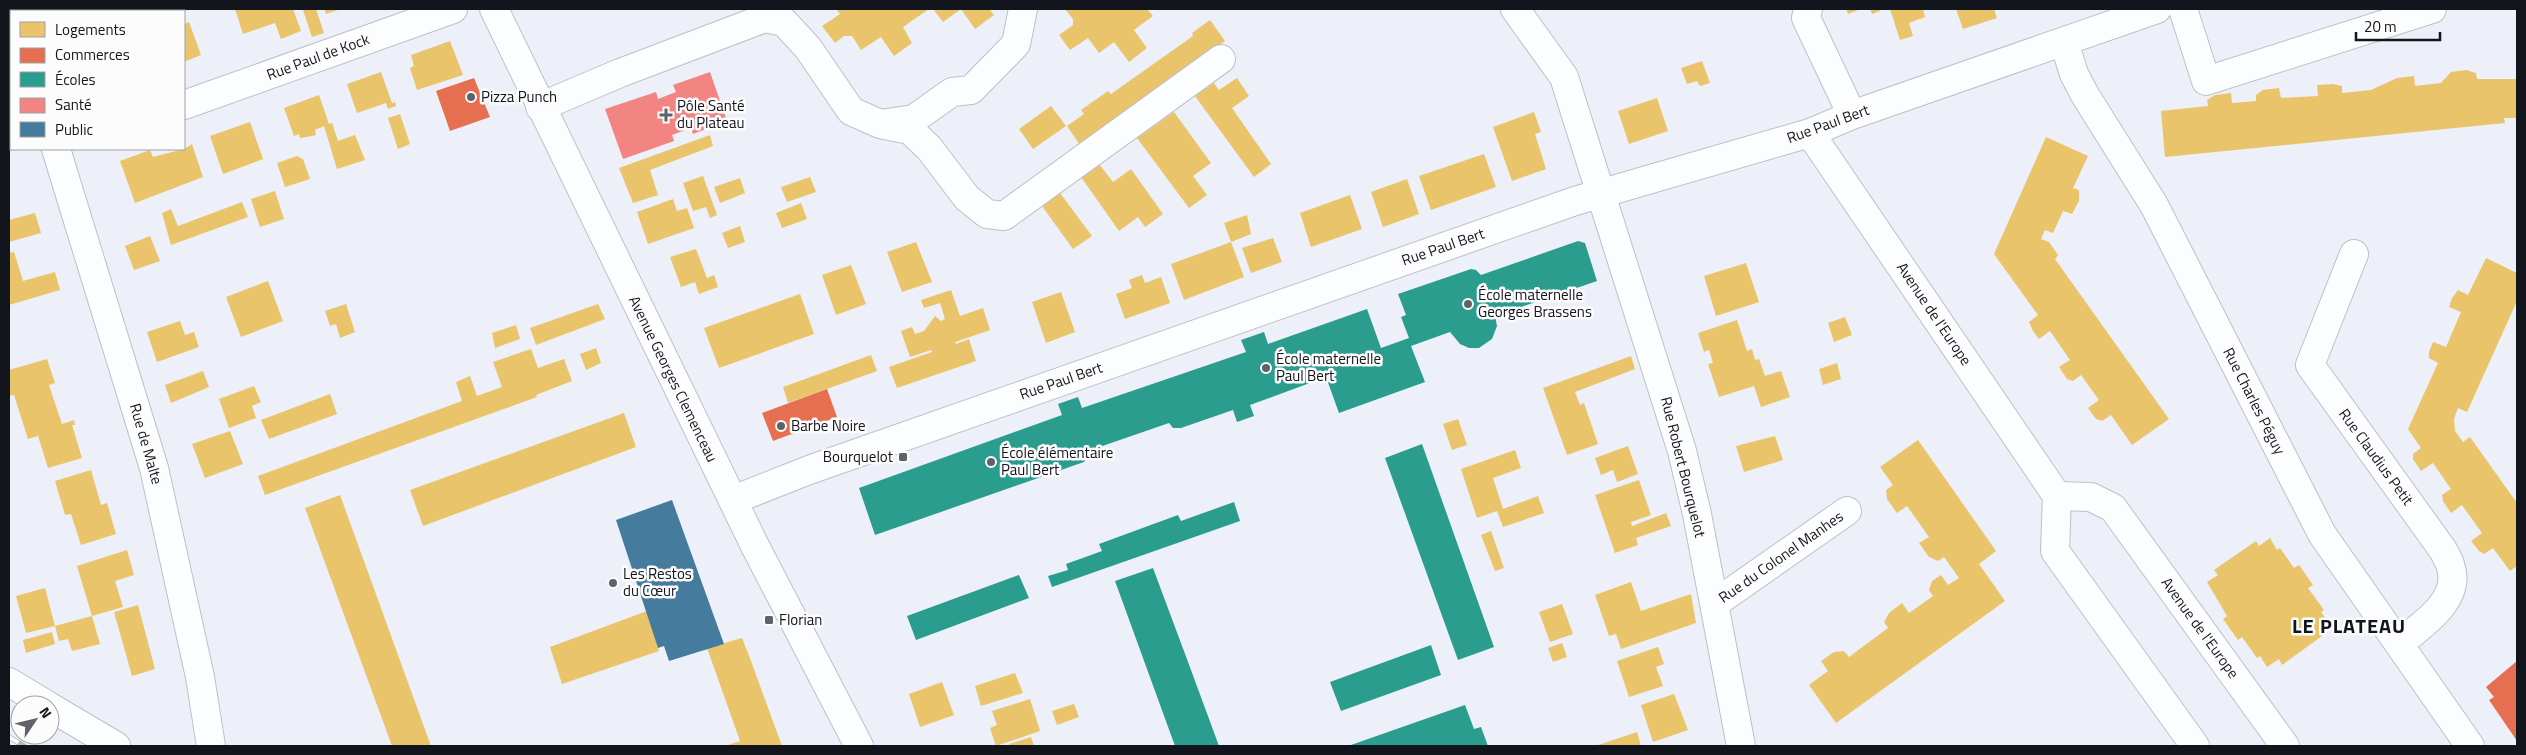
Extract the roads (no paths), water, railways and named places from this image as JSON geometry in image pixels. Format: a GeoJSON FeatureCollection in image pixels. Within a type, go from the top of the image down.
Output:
{"type":"FeatureCollection","features":[{"type":"Feature","properties":{"kind":"street","name":"Rue Paul de Kock"},"geometry":{"type":"LineString","coordinates":[[185,105],[453,9]]}},
{"type":"Feature","properties":{"kind":"street","name":"Avenue Georges Clemenceau"},"geometry":{"type":"LineString","coordinates":[[494,9],[540,108],[733,500],[859,746]]}},
{"type":"Feature","properties":{"kind":"street"},"geometry":{"type":"LineString","coordinates":[[880,124],[914,119],[952,92],[971,90],[1016,44],[1023,9]]}},
{"type":"Feature","properties":{"kind":"street","name":"Rue Robert Bourquelot"},"geometry":{"type":"LineString","coordinates":[[1515,9],[1564,77],[1682,451],[1741,746]]}},
{"type":"Feature","properties":{"kind":"street"},"geometry":{"type":"LineString","coordinates":[[1808,9],[1806,18],[1852,114]]}},
{"type":"Feature","properties":{"kind":"street","name":"Rue Paul Bert"},"geometry":{"type":"LineString","coordinates":[[733,500],[819,466],[1602,193],[1810,133],[1852,114],[2157,9]]}},
{"type":"Feature","properties":{"kind":"street"},"geometry":{"type":"LineString","coordinates":[[2183,9],[2206,81],[2432,9]]}},
{"type":"Feature","properties":{"kind":"street"},"geometry":{"type":"LineString","coordinates":[[540,108],[602,80],[765,18],[784,22],[808,48],[851,112],[880,124],[910,130],[929,148],[967,198],[987,214],[1004,216],[1221,59]]}},
{"type":"Feature","properties":{"kind":"street","name":"Rue Charles Péguy"},"geometry":{"type":"LineString","coordinates":[[2064,42],[2074,74],[2085,95],[2154,205],[2322,534],[2470,746]]}},
{"type":"Feature","properties":{"kind":"street","name":"Avenue de l'Europe"},"geometry":{"type":"LineString","coordinates":[[1810,133],[2057,496],[2091,498],[2113,508],[2285,746]]}},
{"type":"Feature","properties":{"kind":"street","name":"Rue de Malte"},"geometry":{"type":"LineString","coordinates":[[58,150],[154,468],[200,677],[211,746]]}},
{"type":"Feature","properties":{"kind":"street","name":"Rue Claudius Petit"},"geometry":{"type":"LineString","coordinates":[[2354,254],[2310,365],[2443,550],[2452,569],[2451,590],[2441,606],[2399,644]]}},
{"type":"Feature","properties":{"kind":"street"},"geometry":{"type":"LineString","coordinates":[[2057,496],[2055,551],[2195,746]]}},
{"type":"Feature","properties":{"kind":"street","name":"Rue du Colonel Manhes"},"geometry":{"type":"LineString","coordinates":[[1714,604],[1847,511]]}},
{"type":"Feature","properties":{"kind":"street"},"geometry":{"type":"LineString","coordinates":[[9,682],[30,695]]}},
{"type":"Feature","properties":{"kind":"street"},"geometry":{"type":"LineString","coordinates":[[60,713],[116,746]]}},
{"type":"Feature","properties":{"kind":"railway"},"geometry":{"type":"LineString","coordinates":[[9,737],[24,746]]}},
{"type":"Feature","properties":{"kind":"place","name":"Pizza Punch"},"geometry":{"type":"Point","coordinates":[471,97]}},
{"type":"Feature","properties":{"kind":"place","name":"Pôle Santé du Plateau"},"geometry":{"type":"Point","coordinates":[666,115]}},
{"type":"Feature","properties":{"kind":"place","name":"École maternelle Georges Brassens"},"geometry":{"type":"Point","coordinates":[1468,304]}},
{"type":"Feature","properties":{"kind":"place","name":"École maternelle Paul Bert"},"geometry":{"type":"Point","coordinates":[1266,368]}},
{"type":"Feature","properties":{"kind":"place","name":"Barbe Noire"},"geometry":{"type":"Point","coordinates":[781,426]}},
{"type":"Feature","properties":{"kind":"place","name":"Bourquelot"},"geometry":{"type":"Point","coordinates":[903,457]}},
{"type":"Feature","properties":{"kind":"place","name":"École élémentaire Paul Bert"},"geometry":{"type":"Point","coordinates":[991,462]}},
{"type":"Feature","properties":{"kind":"place","name":"Les Restos du Cœur"},"geometry":{"type":"Point","coordinates":[613,583]}},
{"type":"Feature","properties":{"kind":"place","name":"Florian"},"geometry":{"type":"Point","coordinates":[769,620]}},
{"type":"Feature","properties":{"kind":"district","name":"LE PLATEAU"},"geometry":{"type":"Point","coordinates":[2349,626]}}]}
